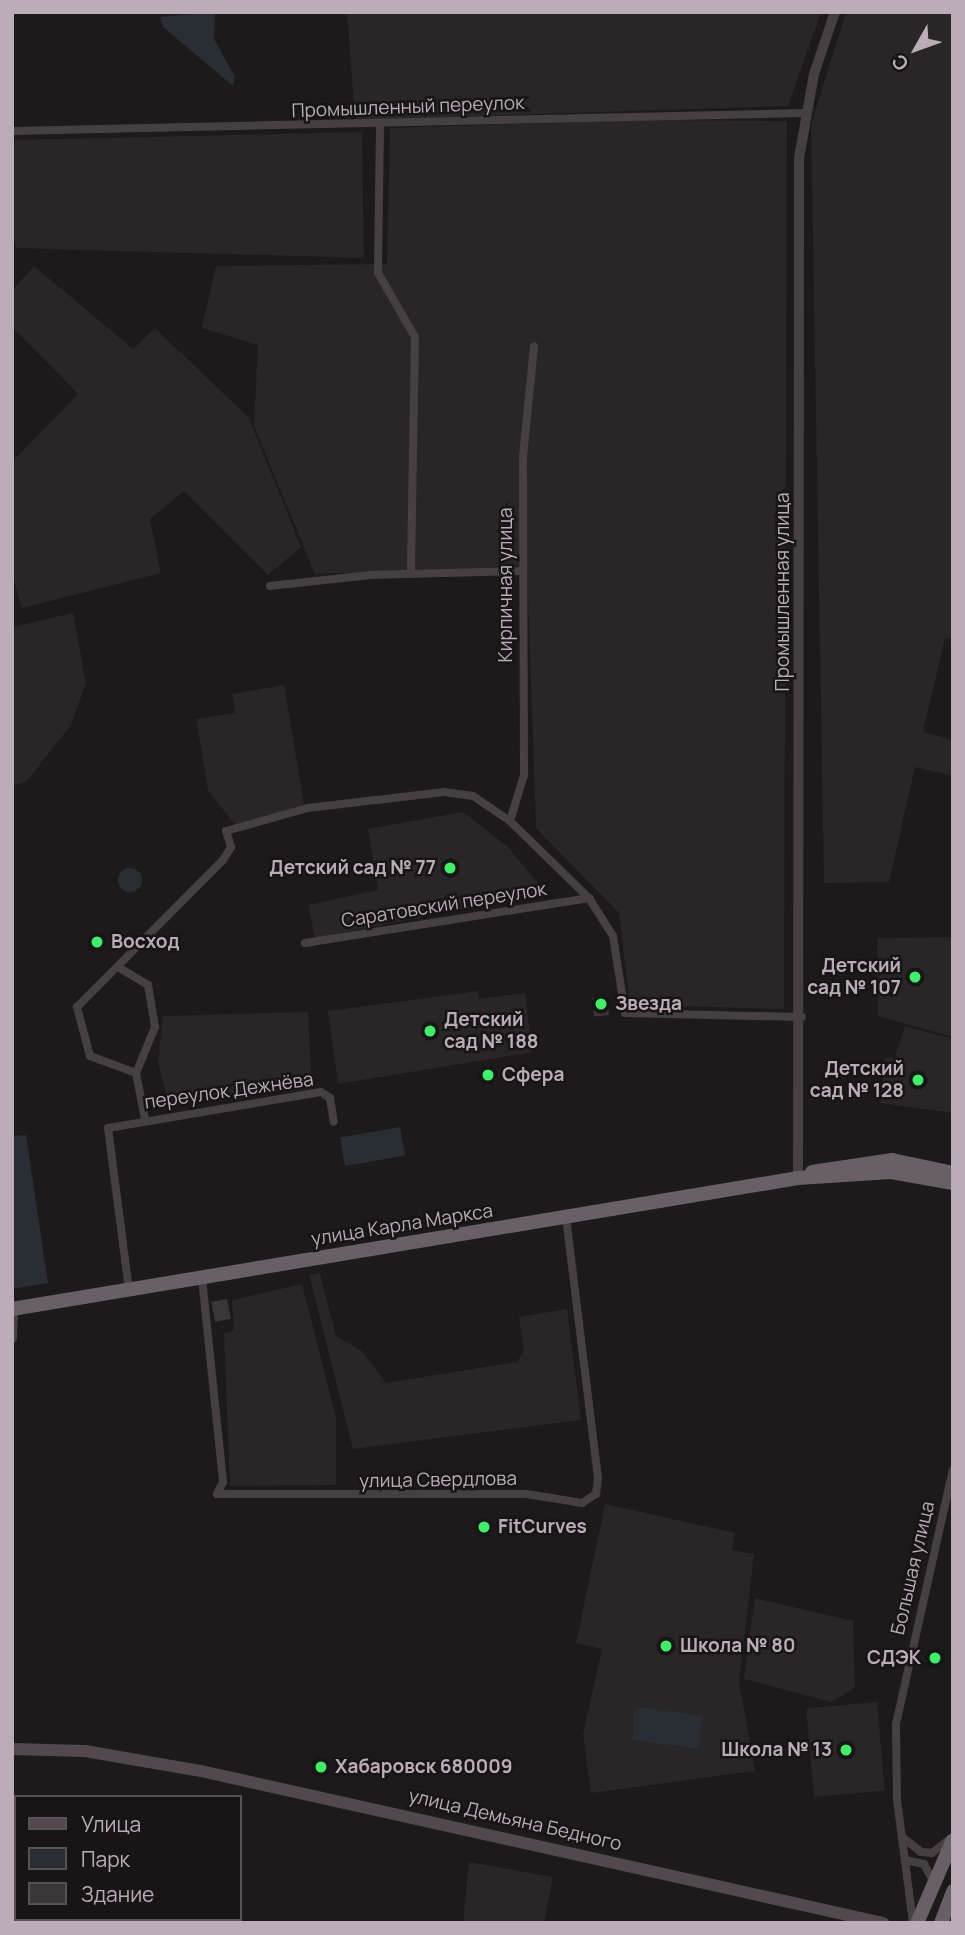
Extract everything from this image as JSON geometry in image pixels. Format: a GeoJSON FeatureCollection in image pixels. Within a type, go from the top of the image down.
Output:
{"type":"FeatureCollection","features":[{"type":"Feature","properties":{"kind":"highway","name":"улица Карла Маркса"},"geometry":{"type":"LineString","coordinates":[[13,1309],[798,1178],[862,1161],[953,1173]]}},
{"type":"Feature","properties":{"kind":"highway","name":"улица Карла Маркса"},"geometry":{"type":"LineString","coordinates":[[798,1178],[891,1172],[953,1183]]}},
{"type":"Feature","properties":{"kind":"highway"},"geometry":{"type":"LineString","coordinates":[[915,1923],[953,1837]]}},
{"type":"Feature","properties":{"kind":"highway"},"geometry":{"type":"LineString","coordinates":[[941,1923],[953,1891]]}},
{"type":"Feature","properties":{"kind":"main road","name":"улица Демьяна Бедного"},"geometry":{"type":"LineString","coordinates":[[12,1749],[85,1751],[201,1770],[858,1920],[883,1923]]}},
{"type":"Feature","properties":{"kind":"street","name":"Промышленная улица"},"geometry":{"type":"LineString","coordinates":[[798,1178],[802,1017],[799,158],[805,113],[835,12]]}},
{"type":"Feature","properties":{"kind":"street","name":"Промышленный переулок"},"geometry":{"type":"LineString","coordinates":[[12,131],[380,125],[805,113]]}},
{"type":"Feature","properties":{"kind":"street"},"geometry":{"type":"LineString","coordinates":[[380,125],[378,273],[415,337],[411,573]]}},
{"type":"Feature","properties":{"kind":"street","name":"Кирпичная улица"},"geometry":{"type":"LineString","coordinates":[[510,821],[524,775],[521,571],[534,347]]}},
{"type":"Feature","properties":{"kind":"street"},"geometry":{"type":"LineString","coordinates":[[270,586],[411,573],[521,571]]}},
{"type":"Feature","properties":{"kind":"street"},"geometry":{"type":"LineString","coordinates":[[136,1073],[101,1063],[84,1048],[78,1007],[118,967],[145,932],[223,860],[231,847],[226,831],[308,808],[444,792],[472,796],[510,821],[589,898],[612,936],[625,1013],[802,1017]]}},
{"type":"Feature","properties":{"kind":"street","name":"Саратовский переулок"},"geometry":{"type":"LineString","coordinates":[[305,943],[589,898]]}},
{"type":"Feature","properties":{"kind":"street"},"geometry":{"type":"LineString","coordinates":[[118,967],[148,985],[155,1027],[136,1073],[145,1119]]}},
{"type":"Feature","properties":{"kind":"street","name":"переулок Дежнёва"},"geometry":{"type":"LineString","coordinates":[[129,1290],[107,1128],[145,1119],[321,1092],[330,1098],[334,1122]]}},
{"type":"Feature","properties":{"kind":"street","name":"улица Свердлова"},"geometry":{"type":"LineString","coordinates":[[202,1278],[223,1482],[217,1494],[526,1494],[582,1503],[596,1494],[598,1478],[566,1217]]}},
{"type":"Feature","properties":{"kind":"street"},"geometry":{"type":"LineString","coordinates":[[12,1338],[13,1309]]}},
{"type":"Feature","properties":{"kind":"street","name":"Большая улица"},"geometry":{"type":"LineString","coordinates":[[915,1923],[901,1835],[894,1761],[900,1690],[953,1470]]}},
{"type":"Feature","properties":{"kind":"street"},"geometry":{"type":"LineString","coordinates":[[901,1835],[932,1853],[953,1837]]}},
{"type":"Feature","properties":{"kind":"street"},"geometry":{"type":"LineString","coordinates":[[905,1860],[924,1864],[933,1881]]}},
{"type":"Feature","properties":{"kind":"shaded area"},"geometry":{"type":"Polygon","coordinates":[[[347,12],[821,12],[788,106],[355,120],[347,12]]]}},
{"type":"Feature","properties":{"kind":"shaded area"},"geometry":{"type":"Polygon","coordinates":[[[846,12],[953,12],[953,639],[945,638],[923,732],[953,740],[953,776],[915,767],[889,882],[824,883],[811,125],[846,12]]]}},
{"type":"Feature","properties":{"kind":"shaded area"},"geometry":{"type":"Polygon","coordinates":[[[647,120],[787,121],[784,1009],[630,1005],[619,913],[536,828],[527,566],[315,574],[254,426],[258,345],[202,328],[216,266],[387,264],[390,128],[647,120]]]}},
{"type":"Feature","properties":{"kind":"shaded area"},"geometry":{"type":"Polygon","coordinates":[[[362,132],[364,258],[17,248],[12,237],[12,140],[362,132]]]}},
{"type":"Feature","properties":{"kind":"shaded area"},"geometry":{"type":"Polygon","coordinates":[[[34,266],[133,349],[155,328],[249,418],[301,547],[268,575],[184,491],[150,519],[161,573],[22,608],[12,573],[12,462],[78,394],[12,327],[12,291],[34,266]]]}},
{"type":"Feature","properties":{"kind":"shaded area"},"geometry":{"type":"Polygon","coordinates":[[[73,613],[86,683],[71,725],[26,782],[12,786],[12,627],[73,613]]]}},
{"type":"Feature","properties":{"kind":"shaded area"},"geometry":{"type":"Polygon","coordinates":[[[284,685],[304,805],[235,825],[208,790],[196,719],[235,713],[232,694],[284,685]]]}},
{"type":"Feature","properties":{"kind":"shaded area","name":"Детский сад № 77"},"geometry":{"type":"Polygon","coordinates":[[[463,812],[508,847],[546,893],[315,938],[308,905],[378,890],[368,829],[463,812]]]}},
{"type":"Feature","properties":{"kind":"shaded area","name":"Детский сад № 107"},"geometry":{"type":"Polygon","coordinates":[[[953,937],[953,1037],[878,1016],[877,938],[953,937]]]}},
{"type":"Feature","properties":{"kind":"shaded area","name":"Детский сад № 188"},"geometry":{"type":"Polygon","coordinates":[[[478,991],[479,999],[525,993],[532,1052],[338,1084],[328,1011],[478,991]]]}},
{"type":"Feature","properties":{"kind":"shaded area"},"geometry":{"type":"Polygon","coordinates":[[[308,1012],[312,1089],[168,1103],[158,1063],[163,1016],[308,1012]]]}},
{"type":"Feature","properties":{"kind":"shaded area","name":"Детский сад № 128"},"geometry":{"type":"Polygon","coordinates":[[[905,1026],[953,1039],[953,1113],[880,1103],[885,1058],[895,1057],[905,1026]]]}},
{"type":"Feature","properties":{"kind":"shaded area"},"geometry":{"type":"Polygon","coordinates":[[[320,1273],[336,1336],[362,1351],[386,1383],[517,1362],[524,1351],[519,1317],[567,1309],[581,1420],[353,1449],[309,1275],[320,1273]]]}},
{"type":"Feature","properties":{"kind":"shaded area"},"geometry":{"type":"Polygon","coordinates":[[[302,1284],[336,1417],[336,1485],[230,1486],[224,1334],[234,1330],[232,1300],[302,1284]]]}},
{"type":"Feature","properties":{"kind":"shaded area","name":"Школа № 80"},"geometry":{"type":"Polygon","coordinates":[[[605,1504],[735,1533],[732,1550],[754,1554],[739,1682],[755,1771],[591,1793],[583,1734],[602,1649],[576,1643],[605,1504]]]}},
{"type":"Feature","properties":{"kind":"shaded area"},"geometry":{"type":"Polygon","coordinates":[[[755,1598],[853,1621],[855,1688],[831,1702],[744,1679],[755,1598]]]}},
{"type":"Feature","properties":{"kind":"shaded area","name":"Школа № 13"},"geometry":{"type":"Polygon","coordinates":[[[877,1702],[885,1791],[814,1797],[806,1708],[877,1702]]]}},
{"type":"Feature","properties":{"kind":"shaded area"},"geometry":{"type":"Polygon","coordinates":[[[469,1862],[553,1877],[544,1923],[463,1923],[469,1862]]]}},
{"type":"Feature","properties":{"kind":"green space"},"geometry":{"type":"Polygon","coordinates":[[[215,12],[214,39],[235,77],[233,86],[163,27],[160,17],[215,12]]]}},
{"type":"Feature","properties":{"kind":"green space"},"geometry":{"type":"Polygon","coordinates":[[[130,868],[139,871],[142,880],[139,889],[130,892],[121,889],[118,880],[121,871],[130,868]]]}},
{"type":"Feature","properties":{"kind":"green space"},"geometry":{"type":"Polygon","coordinates":[[[400,1127],[405,1156],[345,1166],[340,1138],[400,1127]]]}},
{"type":"Feature","properties":{"kind":"green space"},"geometry":{"type":"Polygon","coordinates":[[[26,1135],[48,1283],[12,1289],[12,1136],[26,1135]]]}},
{"type":"Feature","properties":{"kind":"green space"},"geometry":{"type":"Polygon","coordinates":[[[639,1707],[702,1716],[699,1749],[633,1740],[633,1712],[639,1707]]]}},
{"type":"Feature","properties":{"kind":"green space"},"geometry":{"type":"Polygon","coordinates":[[[26,1921],[96,1921],[26,1923],[26,1921]]]}},
{"type":"Feature","properties":{"kind":"building","name":"Звезда"},"geometry":{"type":"Polygon","coordinates":[[[607,996],[609,1015],[594,1016],[592,998],[607,996]]]}},
{"type":"Feature","properties":{"kind":"building"},"geometry":{"type":"Polygon","coordinates":[[[227,1299],[231,1319],[215,1322],[211,1302],[227,1299]]]}},
{"type":"Feature","properties":{"kind":"place","name":"Детский сад № 77"},"geometry":{"type":"Point","coordinates":[450,868]}},
{"type":"Feature","properties":{"kind":"place","name":"Восход"},"geometry":{"type":"Point","coordinates":[97,942]}},
{"type":"Feature","properties":{"kind":"place","name":"Детский сад № 107"},"geometry":{"type":"Point","coordinates":[915,977]}},
{"type":"Feature","properties":{"kind":"place","name":"Звезда"},"geometry":{"type":"Point","coordinates":[601,1004]}},
{"type":"Feature","properties":{"kind":"place","name":"Детский сад № 188"},"geometry":{"type":"Point","coordinates":[430,1031]}},
{"type":"Feature","properties":{"kind":"place","name":"Сфера"},"geometry":{"type":"Point","coordinates":[488,1075]}},
{"type":"Feature","properties":{"kind":"place","name":"Детский сад № 128"},"geometry":{"type":"Point","coordinates":[918,1080]}},
{"type":"Feature","properties":{"kind":"place","name":"FitCurves"},"geometry":{"type":"Point","coordinates":[484,1527]}},
{"type":"Feature","properties":{"kind":"place","name":"Школа № 80"},"geometry":{"type":"Point","coordinates":[666,1646]}},
{"type":"Feature","properties":{"kind":"place","name":"СДЭК"},"geometry":{"type":"Point","coordinates":[935,1658]}},
{"type":"Feature","properties":{"kind":"place","name":"Школа № 13"},"geometry":{"type":"Point","coordinates":[846,1750]}},
{"type":"Feature","properties":{"kind":"place","name":"Хабаровск 680009"},"geometry":{"type":"Point","coordinates":[321,1767]}}]}
